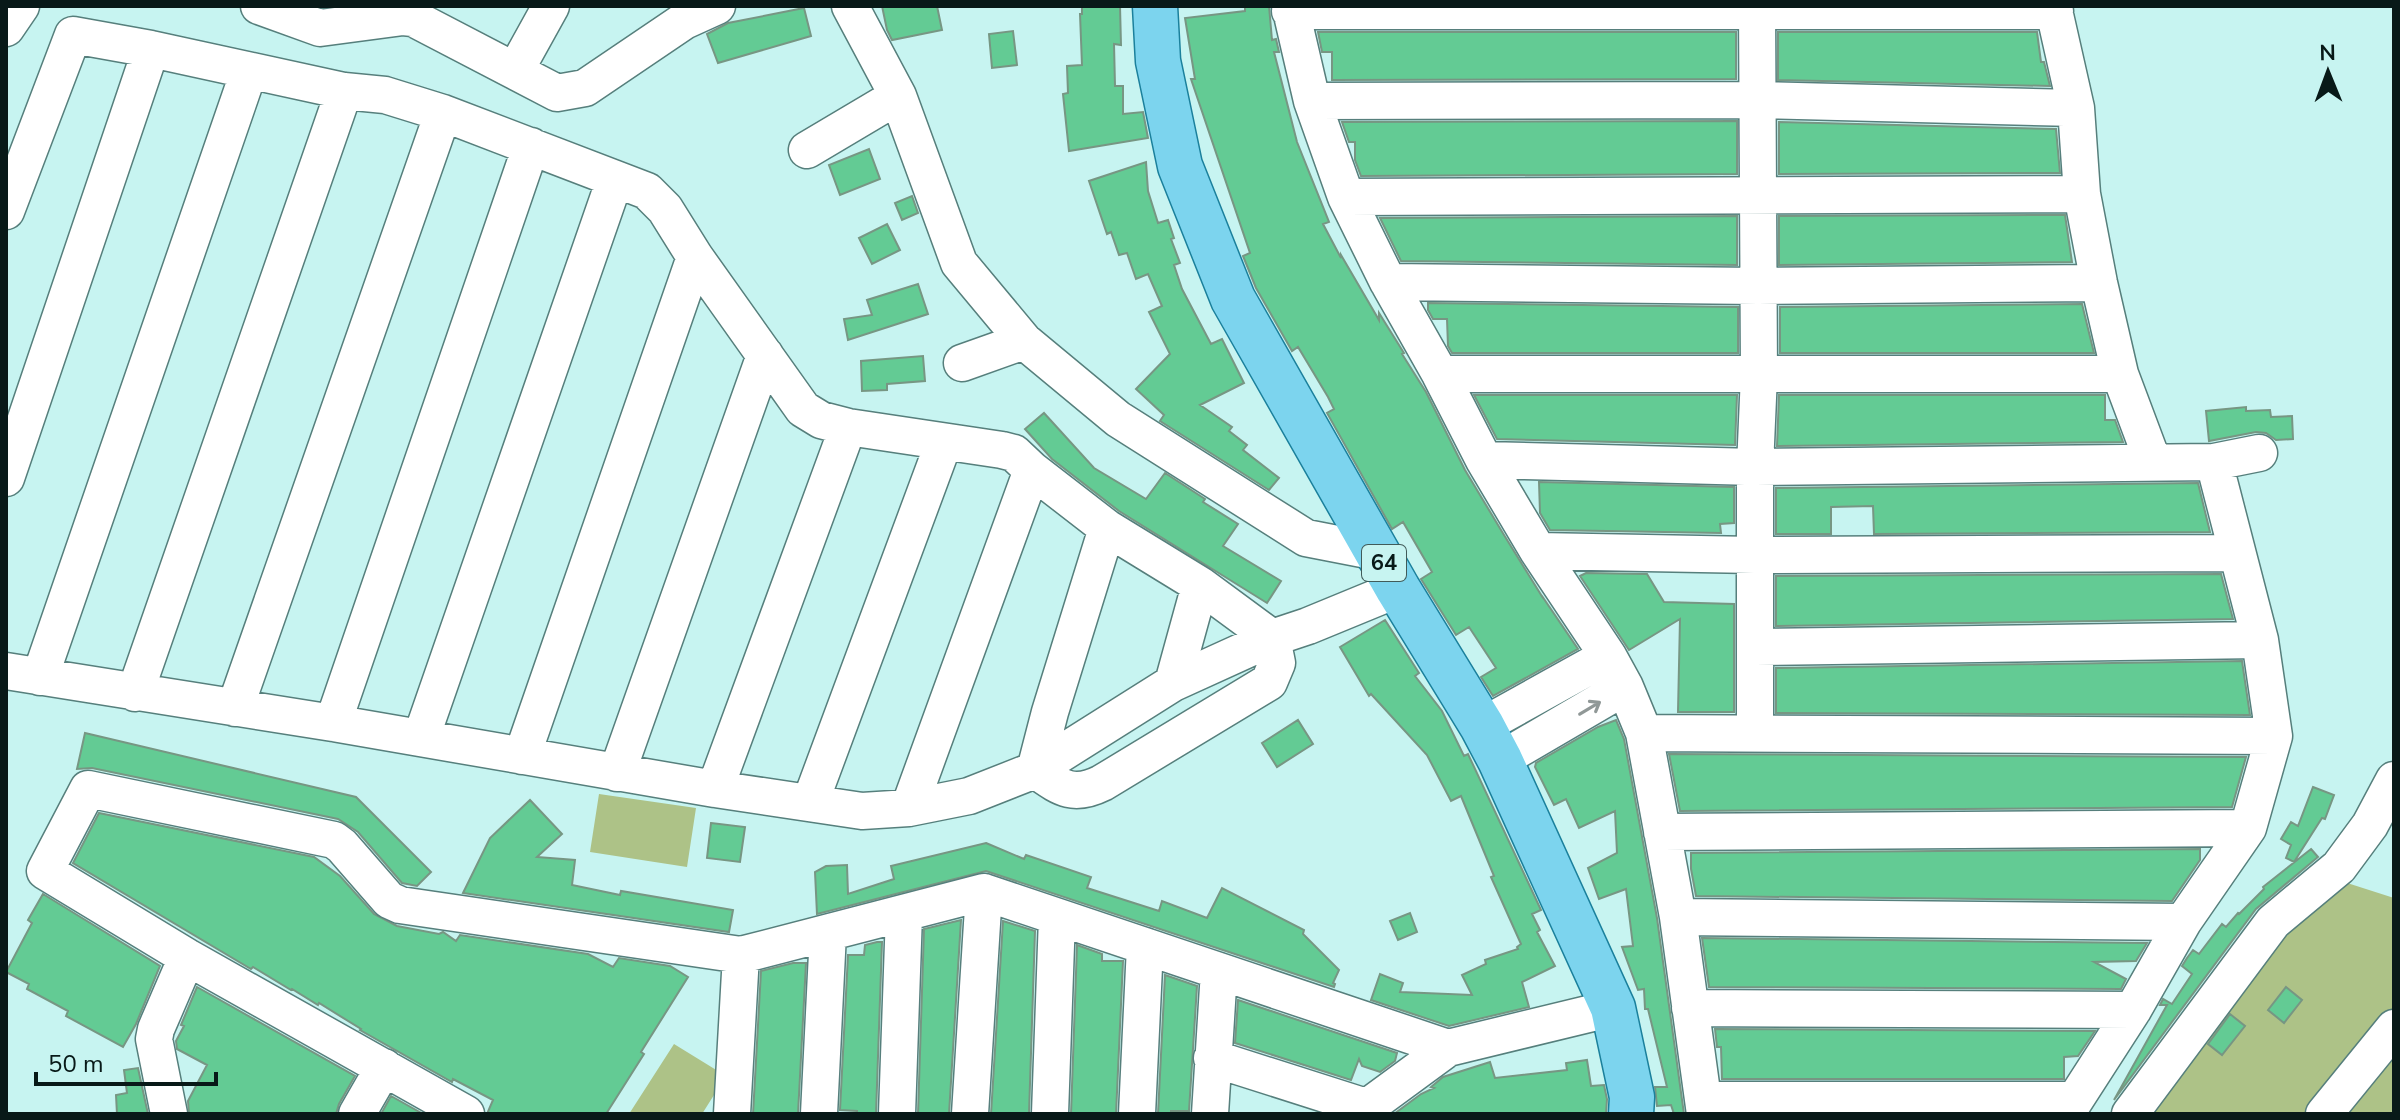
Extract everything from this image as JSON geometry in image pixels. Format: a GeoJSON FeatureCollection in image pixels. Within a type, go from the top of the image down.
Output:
{"type":"FeatureCollection","features":[{"type":"Feature","properties":{"kind":"main road","name":"64"},"geometry":{"type":"LineString","coordinates":[[1155,6],[1158,61],[1180,166],[1233,299],[1491,743],[1613,1008],[1632,1097],[1631,1114]]}},
{"type":"Feature","properties":{"kind":"street"},"geometry":{"type":"LineString","coordinates":[[6,28],[21,6]]}},
{"type":"Feature","properties":{"kind":"street"},"geometry":{"type":"LineString","coordinates":[[515,71],[551,6]]}},
{"type":"Feature","properties":{"kind":"street"},"geometry":{"type":"LineString","coordinates":[[277,9],[320,28],[403,17],[417,12],[557,93],[585,88],[684,21],[717,6]]}},
{"type":"Feature","properties":{"kind":"street"},"geometry":{"type":"LineString","coordinates":[[850,6],[898,96],[959,263],[1024,341],[1118,419],[1306,538],[1388,570]]}},
{"type":"Feature","properties":{"kind":"street"},"geometry":{"type":"LineString","coordinates":[[2153,462],[2120,374],[2099,283],[2082,194],[2076,108],[2054,8],[1290,9],[1312,101],[1346,197],[1484,460],[1538,551],[1608,656],[1644,733],[1678,917],[1705,1107],[2070,1107],[2133,1010],[2183,922],[2248,828],[2274,736],[2260,640],[2214,462]]}},
{"type":"Feature","properties":{"kind":"street"},"geometry":{"type":"LineString","coordinates":[[1755,733],[1754,555],[1759,375],[1757,9]]}},
{"type":"Feature","properties":{"kind":"street"},"geometry":{"type":"LineString","coordinates":[[6,211],[22,122],[73,35],[344,91],[385,95],[443,113],[647,191],[665,209],[695,257],[803,409],[821,420],[848,427],[1014,453],[1107,528],[1200,585],[1272,638],[1277,663],[1269,682],[1102,783],[1073,792],[1035,770]]}},
{"type":"Feature","properties":{"kind":"street"},"geometry":{"type":"LineString","coordinates":[[6,478],[151,49]]}},
{"type":"Feature","properties":{"kind":"street"},"geometry":{"type":"LineString","coordinates":[[249,71],[23,674],[333,723],[715,789],[862,811],[909,808],[969,796],[1035,770],[1173,683],[1272,638],[1308,626],[1388,570]]}},
{"type":"Feature","properties":{"kind":"street"},"geometry":{"type":"LineString","coordinates":[[135,693],[344,91]]}},
{"type":"Feature","properties":{"kind":"street"},"geometry":{"type":"LineString","coordinates":[[807,150],[898,96]]}},
{"type":"Feature","properties":{"kind":"street"},"geometry":{"type":"LineString","coordinates":[[1312,101],[1758,100],[2076,108]]}},
{"type":"Feature","properties":{"kind":"street"},"geometry":{"type":"LineString","coordinates":[[235,708],[443,113]]}},
{"type":"Feature","properties":{"kind":"street"},"geometry":{"type":"LineString","coordinates":[[333,723],[531,146]]}},
{"type":"Feature","properties":{"kind":"street"},"geometry":{"type":"LineString","coordinates":[[421,738],[615,179]]}},
{"type":"Feature","properties":{"kind":"street"},"geometry":{"type":"LineString","coordinates":[[1346,197],[2082,194]]}},
{"type":"Feature","properties":{"kind":"street"},"geometry":{"type":"LineString","coordinates":[[522,756],[695,257]]}},
{"type":"Feature","properties":{"kind":"street"},"geometry":{"type":"LineString","coordinates":[[1388,282],[1758,286],[2099,283]]}},
{"type":"Feature","properties":{"kind":"street"},"geometry":{"type":"LineString","coordinates":[[962,363],[1024,341]]}},
{"type":"Feature","properties":{"kind":"street"},"geometry":{"type":"LineString","coordinates":[[617,773],[765,355]]}},
{"type":"Feature","properties":{"kind":"street"},"geometry":{"type":"LineString","coordinates":[[1440,374],[2120,374]]}},
{"type":"Feature","properties":{"kind":"street"},"geometry":{"type":"LineString","coordinates":[[715,789],[848,427]]}},
{"type":"Feature","properties":{"kind":"street"},"geometry":{"type":"LineString","coordinates":[[810,803],[944,442]]}},
{"type":"Feature","properties":{"kind":"street"},"geometry":{"type":"LineString","coordinates":[[1484,460],[1755,467],[2214,462],[2259,453]]}},
{"type":"Feature","properties":{"kind":"street"},"geometry":{"type":"LineString","coordinates":[[909,808],[1032,470]]}},
{"type":"Feature","properties":{"kind":"street"},"geometry":{"type":"LineString","coordinates":[[1035,770],[1107,528]]}},
{"type":"Feature","properties":{"kind":"street"},"geometry":{"type":"LineString","coordinates":[[1538,551],[1754,555],[2237,553]]}},
{"type":"Feature","properties":{"kind":"street"},"geometry":{"type":"LineString","coordinates":[[1173,683],[1200,585]]}},
{"type":"Feature","properties":{"kind":"street"},"geometry":{"type":"LineString","coordinates":[[1755,647],[2260,640]]}},
{"type":"Feature","properties":{"kind":"street"},"geometry":{"type":"LineString","coordinates":[[1491,743],[1608,656]]}},
{"type":"Feature","properties":{"kind":"street"},"geometry":{"type":"LineString","coordinates":[[1491,743],[1625,687]]}},
{"type":"Feature","properties":{"kind":"street"},"geometry":{"type":"LineString","coordinates":[[1644,733],[2274,736]]}},
{"type":"Feature","properties":{"kind":"street"},"geometry":{"type":"LineString","coordinates":[[2130,1114],[2273,922],[2339,867],[2370,825],[2394,780]]}},
{"type":"Feature","properties":{"kind":"street"},"geometry":{"type":"LineString","coordinates":[[454,1111],[384,1067],[187,957],[45,871],[88,789],[334,840],[389,900],[400,905],[741,955],[984,892],[1448,1048]]}},
{"type":"Feature","properties":{"kind":"street"},"geometry":{"type":"LineString","coordinates":[[1662,832],[2248,828]]}},
{"type":"Feature","properties":{"kind":"street"},"geometry":{"type":"LineString","coordinates":[[970,1114],[984,892]]}},
{"type":"Feature","properties":{"kind":"street"},"geometry":{"type":"LineString","coordinates":[[897,1114],[904,914]]}},
{"type":"Feature","properties":{"kind":"street"},"geometry":{"type":"LineString","coordinates":[[1050,1114],[1057,917]]}},
{"type":"Feature","properties":{"kind":"street"},"geometry":{"type":"LineString","coordinates":[[1678,917],[2183,922]]}},
{"type":"Feature","properties":{"kind":"street"},"geometry":{"type":"LineString","coordinates":[[819,1114],[828,933]]}},
{"type":"Feature","properties":{"kind":"street"},"geometry":{"type":"LineString","coordinates":[[1137,1114],[1145,946]]}},
{"type":"Feature","properties":{"kind":"street"},"geometry":{"type":"LineString","coordinates":[[732,1114],[741,955]]}},
{"type":"Feature","properties":{"kind":"street"},"geometry":{"type":"LineString","coordinates":[[169,1114],[154,1039],[187,957]]}},
{"type":"Feature","properties":{"kind":"street"},"geometry":{"type":"LineString","coordinates":[[1210,1114],[1219,971]]}},
{"type":"Feature","properties":{"kind":"street"},"geometry":{"type":"LineString","coordinates":[[1212,1058],[1366,1112],[1448,1048],[1613,1008]]}},
{"type":"Feature","properties":{"kind":"street"},"geometry":{"type":"LineString","coordinates":[[1690,1008],[2133,1010]]}},
{"type":"Feature","properties":{"kind":"street"},"geometry":{"type":"LineString","coordinates":[[2324,1114],[2394,1028]]}},
{"type":"Feature","properties":{"kind":"street"},"geometry":{"type":"LineString","coordinates":[[357,1114],[384,1067]]}},
{"type":"Feature","properties":{"kind":"green space"},"geometry":{"type":"Polygon","coordinates":[[[599,794],[696,808],[687,867],[590,852],[599,794]]]}},
{"type":"Feature","properties":{"kind":"green space"},"geometry":{"type":"Polygon","coordinates":[[[2341,881],[2394,898],[2394,1114],[2137,1114],[2271,930],[2341,881]]]}},
{"type":"Feature","properties":{"kind":"green space"},"geometry":{"type":"Polygon","coordinates":[[[674,1044],[726,1076],[702,1114],[629,1114],[674,1044]]]}},
{"type":"Feature","properties":{"kind":"building"},"geometry":{"type":"Polygon","coordinates":[[[882,6],[937,6],[942,30],[892,40],[882,6]]]}},
{"type":"Feature","properties":{"kind":"building"},"geometry":{"type":"Polygon","coordinates":[[[1082,6],[1120,6],[1121,45],[1114,44],[1115,86],[1123,86],[1123,114],[1143,112],[1148,138],[1069,151],[1063,94],[1068,93],[1067,66],[1082,65],[1082,6]]]}},
{"type":"Feature","properties":{"kind":"building"},"geometry":{"type":"Polygon","coordinates":[[[1245,6],[1269,6],[1272,40],[1276,39],[1279,52],[1274,52],[1297,142],[1329,222],[1323,224],[1379,320],[1379,313],[1404,353],[1465,470],[1504,535],[1578,649],[1493,696],[1481,677],[1496,668],[1469,627],[1456,635],[1421,579],[1432,572],[1403,522],[1392,529],[1327,413],[1334,409],[1328,397],[1298,347],[1292,351],[1256,288],[1243,256],[1250,253],[1191,79],[1195,79],[1185,18],[1245,11],[1245,6]]]}},
{"type":"Feature","properties":{"kind":"building"},"geometry":{"type":"Polygon","coordinates":[[[804,8],[811,36],[718,63],[707,34],[728,23],[804,8]]]}},
{"type":"Feature","properties":{"kind":"building"},"geometry":{"type":"Polygon","coordinates":[[[1013,31],[1017,65],[992,68],[989,34],[1013,31]]]}},
{"type":"Feature","properties":{"kind":"building"},"geometry":{"type":"Polygon","coordinates":[[[1318,32],[1736,32],[1736,79],[1332,80],[1332,52],[1322,52],[1318,32]]]}},
{"type":"Feature","properties":{"kind":"building"},"geometry":{"type":"Polygon","coordinates":[[[1778,32],[2037,32],[2041,62],[2044,62],[2050,86],[1778,80],[1778,32]]]}},
{"type":"Feature","properties":{"kind":"building"},"geometry":{"type":"Polygon","coordinates":[[[1737,121],[1737,174],[1361,176],[1355,160],[1355,142],[1349,142],[1342,122],[1737,121]]]}},
{"type":"Feature","properties":{"kind":"building"},"geometry":{"type":"Polygon","coordinates":[[[1779,122],[2056,129],[2060,173],[1779,174],[1779,122]]]}},
{"type":"Feature","properties":{"kind":"building"},"geometry":{"type":"Polygon","coordinates":[[[869,149],[880,179],[840,195],[829,165],[869,149]]]}},
{"type":"Feature","properties":{"kind":"building"},"geometry":{"type":"Polygon","coordinates":[[[1146,162],[1148,191],[1158,223],[1168,220],[1174,238],[1171,239],[1180,263],[1174,265],[1182,289],[1211,344],[1222,339],[1244,383],[1200,405],[1232,427],[1229,431],[1247,445],[1243,450],[1279,478],[1269,490],[1160,421],[1164,415],[1136,389],[1170,354],[1149,312],[1162,306],[1148,274],[1136,279],[1127,253],[1119,255],[1111,232],[1107,234],[1089,181],[1146,162]]]}},
{"type":"Feature","properties":{"kind":"building"},"geometry":{"type":"Polygon","coordinates":[[[912,196],[918,213],[902,220],[895,203],[912,196]]]}},
{"type":"Feature","properties":{"kind":"building"},"geometry":{"type":"Polygon","coordinates":[[[2065,215],[2072,262],[1779,265],[1779,216],[2065,215]]]}},
{"type":"Feature","properties":{"kind":"building"},"geometry":{"type":"Polygon","coordinates":[[[1737,216],[1737,265],[1401,261],[1380,218],[1737,216]]]}},
{"type":"Feature","properties":{"kind":"building"},"geometry":{"type":"Polygon","coordinates":[[[887,224],[900,250],[872,264],[859,238],[887,224]]]}},
{"type":"Feature","properties":{"kind":"building"},"geometry":{"type":"Polygon","coordinates":[[[918,284],[928,314],[848,340],[844,319],[872,315],[867,300],[918,284]]]}},
{"type":"Feature","properties":{"kind":"building"},"geometry":{"type":"Polygon","coordinates":[[[1428,303],[1738,307],[1738,353],[1452,353],[1448,346],[1447,319],[1433,319],[1428,303]]]}},
{"type":"Feature","properties":{"kind":"building"},"geometry":{"type":"Polygon","coordinates":[[[2082,304],[2094,353],[1780,353],[1780,307],[2082,304]]]}},
{"type":"Feature","properties":{"kind":"building"},"geometry":{"type":"Polygon","coordinates":[[[923,356],[925,381],[887,384],[887,390],[862,391],[861,361],[923,356]]]}},
{"type":"Feature","properties":{"kind":"building"},"geometry":{"type":"Polygon","coordinates":[[[1474,395],[1737,395],[1735,445],[1497,439],[1474,395]]]}},
{"type":"Feature","properties":{"kind":"building"},"geometry":{"type":"Polygon","coordinates":[[[1779,395],[2105,395],[2105,420],[2115,420],[2123,442],[1777,446],[1779,395]]]}},
{"type":"Feature","properties":{"kind":"building"},"geometry":{"type":"Polygon","coordinates":[[[2246,407],[2246,411],[2270,410],[2271,417],[2292,416],[2293,439],[2276,440],[2266,433],[2256,432],[2209,441],[2206,411],[2246,407]]]}},
{"type":"Feature","properties":{"kind":"building"},"geometry":{"type":"Polygon","coordinates":[[[1044,413],[1094,468],[1146,499],[1165,473],[1238,524],[1223,546],[1281,581],[1267,603],[1119,511],[1052,459],[1025,429],[1044,413]]]}},
{"type":"Feature","properties":{"kind":"building"},"geometry":{"type":"Polygon","coordinates":[[[1539,482],[1734,487],[1734,523],[1720,524],[1721,533],[1550,530],[1540,513],[1539,482]]]}},
{"type":"Feature","properties":{"kind":"building"},"geometry":{"type":"Polygon","coordinates":[[[2198,483],[2210,532],[1874,534],[1873,506],[1831,507],[1831,534],[1776,534],[1776,488],[2198,483]]]}},
{"type":"Feature","properties":{"kind":"building"},"geometry":{"type":"Polygon","coordinates":[[[1586,573],[1647,574],[1664,602],[1734,604],[1734,712],[1678,712],[1680,619],[1629,650],[1580,576],[1586,573]]]}},
{"type":"Feature","properties":{"kind":"building"},"geometry":{"type":"Polygon","coordinates":[[[2221,574],[2233,619],[1776,626],[1776,576],[2221,574]]]}},
{"type":"Feature","properties":{"kind":"building"},"geometry":{"type":"Polygon","coordinates":[[[1385,620],[1419,673],[1415,676],[1442,711],[1464,756],[1468,754],[1541,910],[1532,914],[1540,930],[1537,932],[1555,966],[1522,982],[1529,1007],[1449,1026],[1371,1000],[1380,974],[1403,983],[1400,992],[1472,995],[1462,975],[1486,964],[1485,960],[1518,949],[1521,944],[1491,877],[1494,876],[1461,796],[1451,801],[1427,755],[1371,694],[1369,696],[1340,647],[1385,620]]]}},
{"type":"Feature","properties":{"kind":"building"},"geometry":{"type":"Polygon","coordinates":[[[2242,661],[2250,715],[1776,713],[1776,668],[2242,661]]]}},
{"type":"Feature","properties":{"kind":"building"},"geometry":{"type":"Polygon","coordinates":[[[1298,720],[1313,744],[1277,767],[1262,743],[1298,720]]]}},
{"type":"Feature","properties":{"kind":"building"},"geometry":{"type":"Polygon","coordinates":[[[1616,720],[1624,739],[1657,918],[1684,1114],[1674,1114],[1671,1105],[1657,1106],[1655,1087],[1667,1087],[1648,1009],[1645,1009],[1644,989],[1638,990],[1622,947],[1633,946],[1626,889],[1599,899],[1588,868],[1617,853],[1615,811],[1579,828],[1566,799],[1554,805],[1535,767],[1536,763],[1598,727],[1616,720]]]}},
{"type":"Feature","properties":{"kind":"building"},"geometry":{"type":"Polygon","coordinates":[[[85,733],[356,797],[431,872],[417,886],[402,883],[358,832],[338,819],[92,768],[77,769],[85,733]]]}},
{"type":"Feature","properties":{"kind":"building"},"geometry":{"type":"Polygon","coordinates":[[[1669,754],[2246,757],[2232,807],[1680,811],[1669,754]]]}},
{"type":"Feature","properties":{"kind":"building"},"geometry":{"type":"Polygon","coordinates":[[[2313,787],[2334,795],[2325,819],[2322,818],[2294,862],[2286,858],[2291,845],[2281,839],[2291,822],[2298,826],[2313,787]]]}},
{"type":"Feature","properties":{"kind":"building"},"geometry":{"type":"Polygon","coordinates":[[[530,800],[562,834],[537,857],[575,860],[572,885],[620,895],[621,891],[733,910],[729,932],[463,893],[490,838],[530,800]]]}},
{"type":"Feature","properties":{"kind":"building"},"geometry":{"type":"Polygon","coordinates":[[[99,813],[314,857],[340,876],[374,914],[397,926],[439,934],[443,932],[456,941],[460,935],[588,954],[613,967],[619,958],[670,966],[688,977],[606,1114],[487,1114],[493,1100],[453,1079],[452,1082],[319,1003],[253,967],[251,969],[73,863],[99,813]]]}},
{"type":"Feature","properties":{"kind":"building"},"geometry":{"type":"Polygon","coordinates":[[[711,823],[745,827],[740,862],[707,858],[711,823]]]}},
{"type":"Feature","properties":{"kind":"building"},"geometry":{"type":"Polygon","coordinates":[[[986,843],[1024,859],[1026,855],[1091,877],[1087,888],[1159,911],[1162,901],[1207,918],[1222,888],[1304,930],[1303,934],[1339,970],[1334,987],[986,871],[817,914],[815,872],[826,866],[847,865],[848,894],[894,879],[891,866],[986,843]]]}},
{"type":"Feature","properties":{"kind":"building"},"geometry":{"type":"Polygon","coordinates":[[[2200,849],[2200,860],[2172,901],[1696,896],[1691,869],[1691,853],[2200,849]]]}},
{"type":"Feature","properties":{"kind":"building"},"geometry":{"type":"Polygon","coordinates":[[[2311,849],[2318,857],[2256,909],[2114,1100],[2167,1005],[2160,1005],[2163,999],[2172,1004],[2192,974],[2182,966],[2193,950],[2199,954],[2222,924],[2226,927],[2263,887],[2311,849]]]}},
{"type":"Feature","properties":{"kind":"building"},"geometry":{"type":"Polygon","coordinates":[[[43,894],[160,966],[123,1047],[66,1016],[68,1011],[27,989],[29,984],[6,972],[32,923],[28,920],[43,894]]]}},
{"type":"Feature","properties":{"kind":"building"},"geometry":{"type":"Polygon","coordinates":[[[1410,913],[1417,932],[1398,940],[1390,921],[1410,913]]]}},
{"type":"Feature","properties":{"kind":"building"},"geometry":{"type":"Polygon","coordinates":[[[961,920],[949,1114],[918,1114],[924,929],[961,920]]]}},
{"type":"Feature","properties":{"kind":"building"},"geometry":{"type":"Polygon","coordinates":[[[1003,921],[1035,931],[1029,1114],[991,1114],[1003,921]]]}},
{"type":"Feature","properties":{"kind":"building"},"geometry":{"type":"Polygon","coordinates":[[[1702,938],[2147,943],[2136,961],[2094,962],[2126,979],[2121,989],[1709,987],[1702,938]]]}},
{"type":"Feature","properties":{"kind":"building"},"geometry":{"type":"Polygon","coordinates":[[[882,942],[876,1114],[857,1114],[857,1111],[840,1110],[848,955],[864,955],[865,945],[882,942]]]}},
{"type":"Feature","properties":{"kind":"building"},"geometry":{"type":"Polygon","coordinates":[[[1077,945],[1102,954],[1102,961],[1123,961],[1116,1114],[1071,1114],[1077,945]]]}},
{"type":"Feature","properties":{"kind":"building"},"geometry":{"type":"Polygon","coordinates":[[[806,963],[798,1114],[753,1114],[761,971],[806,963]]]}},
{"type":"Feature","properties":{"kind":"building"},"geometry":{"type":"Polygon","coordinates":[[[1165,975],[1197,986],[1189,1111],[1158,1114],[1165,975]]]}},
{"type":"Feature","properties":{"kind":"building"},"geometry":{"type":"Polygon","coordinates":[[[197,987],[355,1076],[336,1114],[189,1114],[188,1101],[207,1065],[177,1049],[176,1041],[197,987]]]}},
{"type":"Feature","properties":{"kind":"building"},"geometry":{"type":"Polygon","coordinates":[[[2286,987],[2302,1000],[2284,1023],[2268,1010],[2286,987]]]}},
{"type":"Feature","properties":{"kind":"building"},"geometry":{"type":"Polygon","coordinates":[[[1238,1000],[1397,1053],[1395,1061],[1380,1072],[1362,1066],[1359,1059],[1351,1080],[1235,1043],[1238,1000]]]}},
{"type":"Feature","properties":{"kind":"building"},"geometry":{"type":"Polygon","coordinates":[[[2230,1014],[2245,1026],[2222,1055],[2208,1044],[2230,1014]]]}},
{"type":"Feature","properties":{"kind":"building"},"geometry":{"type":"Polygon","coordinates":[[[1715,1029],[2095,1031],[2078,1056],[2064,1057],[2064,1079],[1722,1079],[1721,1047],[1717,1047],[1715,1029]]]}},
{"type":"Feature","properties":{"kind":"building"},"geometry":{"type":"Polygon","coordinates":[[[1587,1060],[1591,1086],[1604,1085],[1606,1114],[1394,1114],[1434,1088],[1431,1087],[1443,1077],[1490,1062],[1495,1078],[1567,1070],[1566,1063],[1587,1060]]]}},
{"type":"Feature","properties":{"kind":"building"},"geometry":{"type":"Polygon","coordinates":[[[138,1068],[148,1114],[117,1114],[116,1095],[127,1093],[124,1070],[138,1068]]]}},
{"type":"Feature","properties":{"kind":"building"},"geometry":{"type":"Polygon","coordinates":[[[391,1096],[423,1114],[381,1114],[391,1096]]]}}]}
